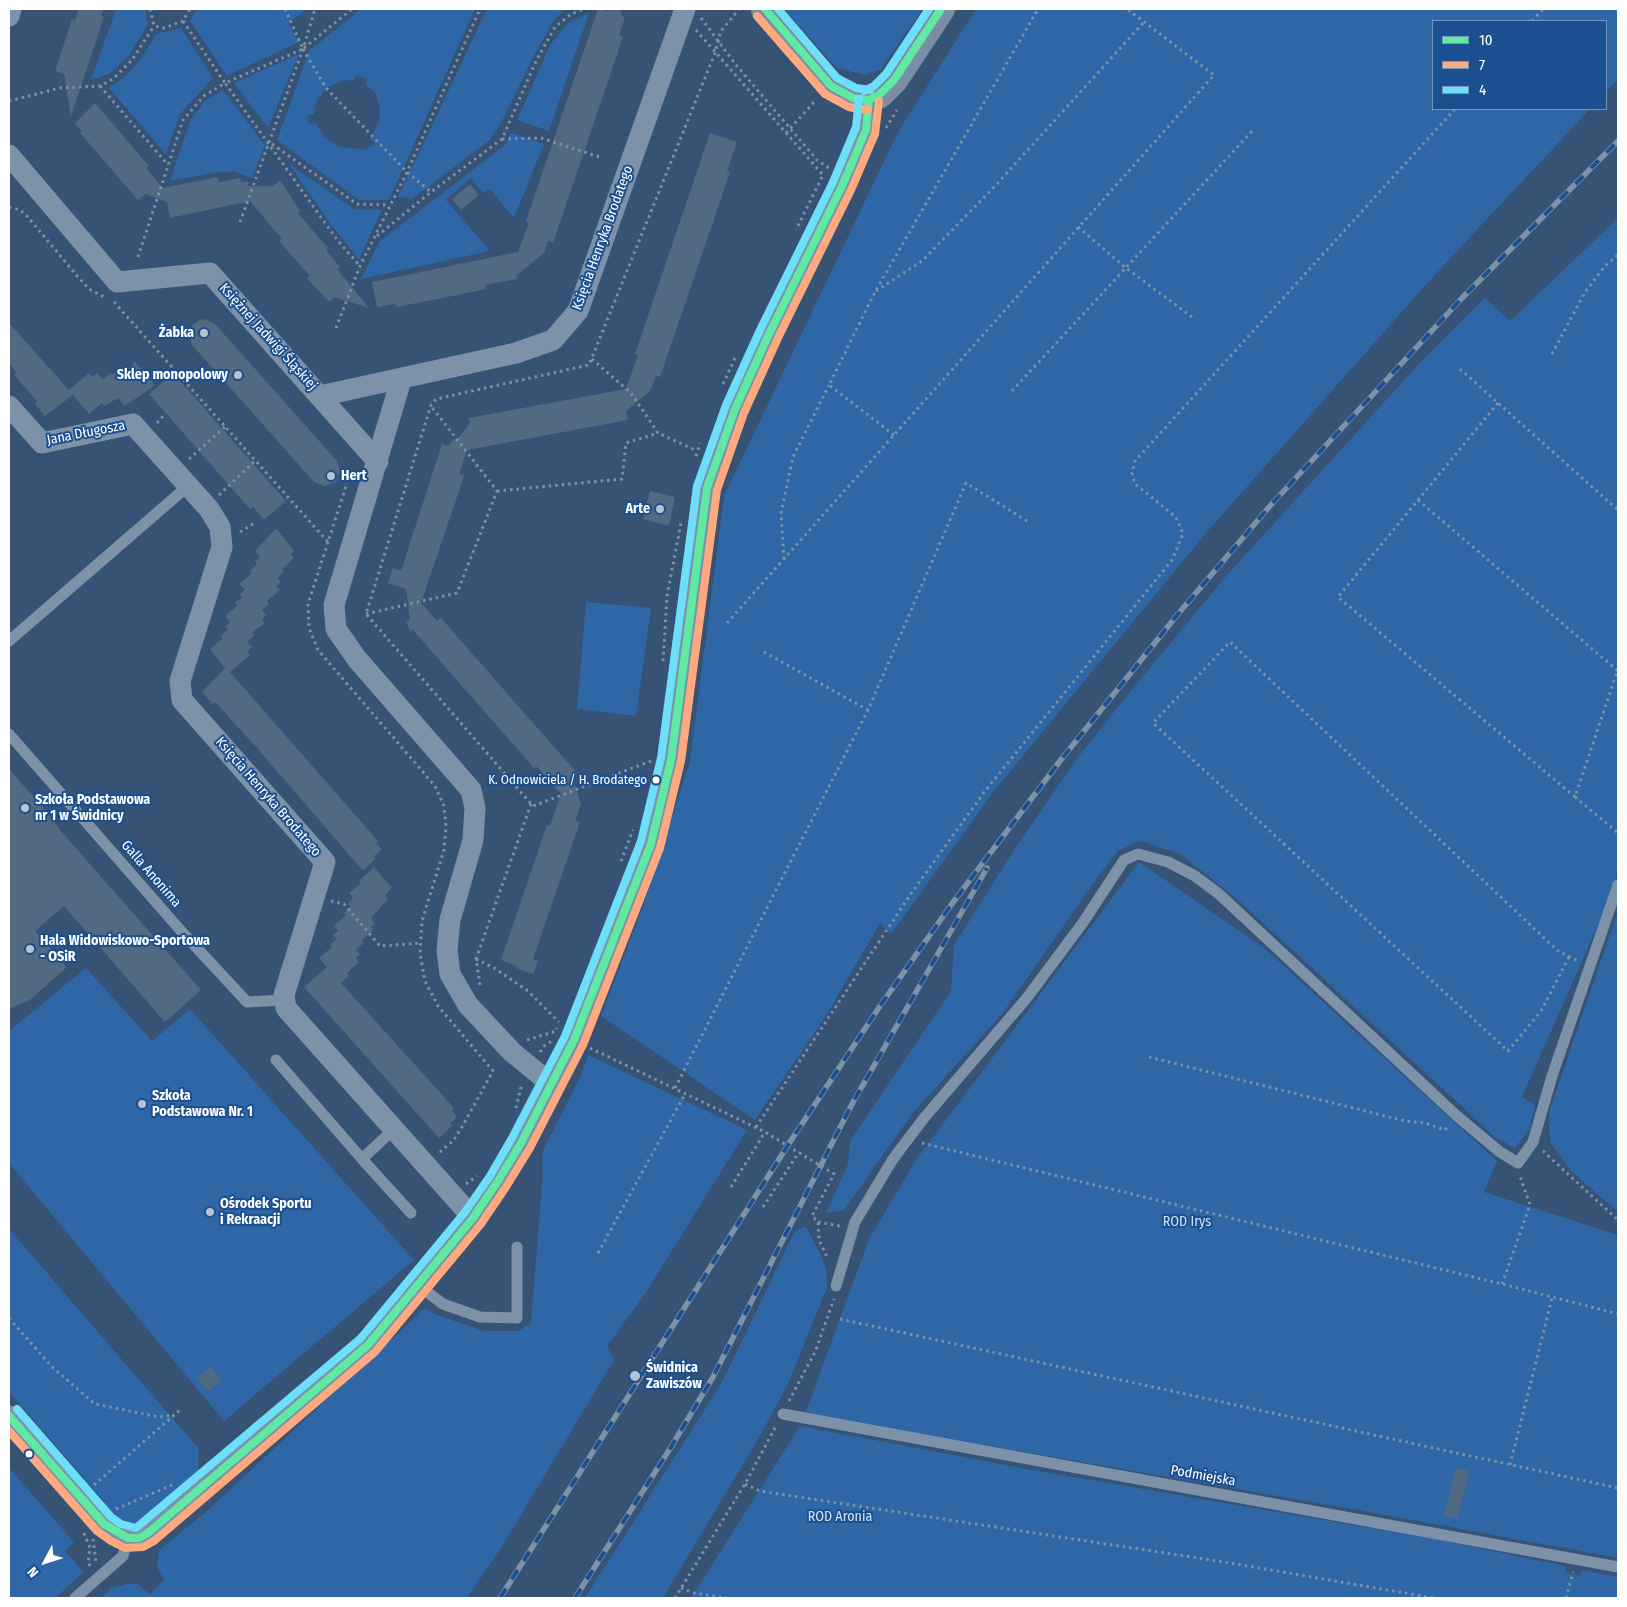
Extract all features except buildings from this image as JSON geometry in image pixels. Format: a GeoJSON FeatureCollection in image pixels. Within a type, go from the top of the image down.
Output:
{"type":"FeatureCollection","features":[{"type":"Feature","properties":{"kind":"street"},"geometry":{"type":"LineString","coordinates":[[9,16],[11,9]]}},
{"type":"Feature","properties":{"kind":"street"},"geometry":{"type":"LineString","coordinates":[[765,9],[831,86],[853,98],[869,100],[880,94],[894,80],[941,9]]}},
{"type":"Feature","properties":{"kind":"street","name":"Księcia Henryka Brodatego"},"geometry":{"type":"LineString","coordinates":[[320,396],[401,380],[516,353],[553,340],[578,312],[692,13]]}},
{"type":"Feature","properties":{"kind":"street"},"geometry":{"type":"LineString","coordinates":[[9,1416],[91,1526],[128,1538],[139,1538],[148,1533],[368,1345],[419,1286],[473,1218],[521,1143],[575,1040],[651,844],[671,760],[707,488],[735,410],[769,334],[846,178],[866,130],[869,100]]}},
{"type":"Feature","properties":{"kind":"street","name":"Księżnej Jadwigi Śląskiej"},"geometry":{"type":"LineString","coordinates":[[9,155],[19,182],[117,282],[210,273],[378,462]]}},
{"type":"Feature","properties":{"kind":"street"},"geometry":{"type":"LineString","coordinates":[[401,380],[369,494],[334,605],[336,629],[357,659],[471,790],[475,808],[473,840],[450,920],[447,950],[450,974],[468,1005],[512,1052],[551,1084]]}},
{"type":"Feature","properties":{"kind":"street","name":"Jana Długosza"},"geometry":{"type":"LineString","coordinates":[[9,406],[42,443],[133,424],[228,530]]}},
{"type":"Feature","properties":{"kind":"street","name":"Księcia Henryka Brodatego"},"geometry":{"type":"LineString","coordinates":[[228,530],[180,681],[182,700],[325,862],[284,995],[285,1000]]}},
{"type":"Feature","properties":{"kind":"street"},"geometry":{"type":"LineString","coordinates":[[285,1000],[286,1008],[473,1218]]}},
{"type":"Feature","properties":{"kind":"lane"},"geometry":{"type":"LineString","coordinates":[[9,641],[188,486]]}},
{"type":"Feature","properties":{"kind":"lane","name":"Galla Anonima"},"geometry":{"type":"LineString","coordinates":[[9,734],[182,932],[246,1002],[285,1000]]}},
{"type":"Feature","properties":{"kind":"lane"},"geometry":{"type":"LineString","coordinates":[[836,1286],[855,1222],[893,1159],[924,1118],[1026,999],[1082,924],[1124,860],[1138,854],[1168,862],[1195,876],[1219,894],[1457,1116],[1500,1152],[1518,1163],[1534,1142],[1552,1076],[1618,885]]}},
{"type":"Feature","properties":{"kind":"lane"},"geometry":{"type":"LineString","coordinates":[[276,1060],[411,1213]]}},
{"type":"Feature","properties":{"kind":"lane"},"geometry":{"type":"LineString","coordinates":[[362,1159],[394,1130]]}},
{"type":"Feature","properties":{"kind":"lane"},"geometry":{"type":"LineString","coordinates":[[419,1286],[443,1304],[480,1317],[517,1318],[517,1247]]}},
{"type":"Feature","properties":{"kind":"lane","name":"Podmiejska"},"geometry":{"type":"LineString","coordinates":[[783,1414],[1618,1567]]}},
{"type":"Feature","properties":{"kind":"lane"},"geometry":{"type":"LineString","coordinates":[[75,1598],[123,1556],[128,1538]]}},
{"type":"Feature","properties":{"kind":"path"},"geometry":{"type":"LineString","coordinates":[[9,101],[60,88],[100,86],[113,80],[132,60],[154,26],[150,9]]}},
{"type":"Feature","properties":{"kind":"path"},"geometry":{"type":"LineString","coordinates":[[154,26],[164,28],[183,22],[190,9]]}},
{"type":"Feature","properties":{"kind":"path"},"geometry":{"type":"LineString","coordinates":[[285,9],[303,49],[326,88],[407,172],[431,192]]}},
{"type":"Feature","properties":{"kind":"path"},"geometry":{"type":"LineString","coordinates":[[240,222],[303,49],[315,9]]}},
{"type":"Feature","properties":{"kind":"path"},"geometry":{"type":"LineString","coordinates":[[138,257],[183,120],[204,96],[225,83],[303,49],[352,9]]}},
{"type":"Feature","properties":{"kind":"path"},"geometry":{"type":"LineString","coordinates":[[336,328],[360,266],[376,238],[389,205],[407,172],[480,9]]}},
{"type":"Feature","properties":{"kind":"path"},"geometry":{"type":"LineString","coordinates":[[376,238],[431,192],[502,139],[537,59],[555,27],[571,14],[583,9]]}},
{"type":"Feature","properties":{"kind":"path"},"geometry":{"type":"LineString","coordinates":[[366,614],[430,405],[436,399],[589,365],[715,52],[721,31],[739,9]]}},
{"type":"Feature","properties":{"kind":"path"},"geometry":{"type":"LineString","coordinates":[[784,559],[781,512],[793,457],[875,292],[1038,9]]}},
{"type":"Feature","properties":{"kind":"path"},"geometry":{"type":"LineString","coordinates":[[727,623],[1214,75],[1127,9]]}},
{"type":"Feature","properties":{"kind":"path"},"geometry":{"type":"LineString","coordinates":[[1533,20],[1543,9]]}},
{"type":"Feature","properties":{"kind":"path"},"geometry":{"type":"LineString","coordinates":[[692,13],[719,39],[737,66],[817,160],[846,178]]}},
{"type":"Feature","properties":{"kind":"path"},"geometry":{"type":"LineString","coordinates":[[183,22],[338,241],[360,266]]}},
{"type":"Feature","properties":{"kind":"path"},"geometry":{"type":"LineString","coordinates":[[875,292],[922,261],[995,186],[1144,22]]}},
{"type":"Feature","properties":{"kind":"path"},"geometry":{"type":"LineString","coordinates":[[715,52],[823,175],[794,236]]}},
{"type":"Feature","properties":{"kind":"path"},"geometry":{"type":"LineString","coordinates":[[100,86],[168,165]]}},
{"type":"Feature","properties":{"kind":"path"},"geometry":{"type":"LineString","coordinates":[[786,133],[831,86]]}},
{"type":"Feature","properties":{"kind":"path"},"geometry":{"type":"LineString","coordinates":[[883,136],[901,103]]}},
{"type":"Feature","properties":{"kind":"path"},"geometry":{"type":"LineString","coordinates":[[756,1127],[910,895],[985,791],[1172,560],[1183,534],[1176,517],[1135,484],[1132,473],[1135,461],[1454,110]]}},
{"type":"Feature","properties":{"kind":"path"},"geometry":{"type":"LineString","coordinates":[[1012,391],[1254,129]]}},
{"type":"Feature","properties":{"kind":"path"},"geometry":{"type":"LineString","coordinates":[[502,139],[541,138],[603,158]]}},
{"type":"Feature","properties":{"kind":"path"},"geometry":{"type":"LineString","coordinates":[[269,143],[357,204],[389,205]]}},
{"type":"Feature","properties":{"kind":"path"},"geometry":{"type":"LineString","coordinates":[[1078,227],[1126,268],[1192,317]]}},
{"type":"Feature","properties":{"kind":"path"},"geometry":{"type":"LineString","coordinates":[[1552,354],[1585,292],[1605,266],[1618,255]]}},
{"type":"Feature","properties":{"kind":"path"},"geometry":{"type":"LineString","coordinates":[[720,392],[739,349]]}},
{"type":"Feature","properties":{"kind":"path"},"geometry":{"type":"LineString","coordinates":[[592,359],[631,393],[658,433],[697,451]]}},
{"type":"Feature","properties":{"kind":"path"},"geometry":{"type":"LineString","coordinates":[[736,369],[740,361]]}},
{"type":"Feature","properties":{"kind":"path"},"geometry":{"type":"LineString","coordinates":[[168,362],[328,542]]}},
{"type":"Feature","properties":{"kind":"path"},"geometry":{"type":"LineString","coordinates":[[1460,369],[1618,510]]}},
{"type":"Feature","properties":{"kind":"path"},"geometry":{"type":"LineString","coordinates":[[829,385],[894,435]]}},
{"type":"Feature","properties":{"kind":"path"},"geometry":{"type":"LineString","coordinates":[[1498,403],[1338,597],[1618,833]]}},
{"type":"Feature","properties":{"kind":"path"},"geometry":{"type":"LineString","coordinates":[[430,405],[497,490]]}},
{"type":"Feature","properties":{"kind":"path"},"geometry":{"type":"LineString","coordinates":[[195,453],[226,426]]}},
{"type":"Feature","properties":{"kind":"path"},"geometry":{"type":"LineString","coordinates":[[497,490],[622,479],[626,443],[658,433]]}},
{"type":"Feature","properties":{"kind":"path"},"geometry":{"type":"LineString","coordinates":[[695,460],[704,434]]}},
{"type":"Feature","properties":{"kind":"path"},"geometry":{"type":"LineString","coordinates":[[226,489],[256,460]]}},
{"type":"Feature","properties":{"kind":"path"},"geometry":{"type":"LineString","coordinates":[[675,1088],[868,710],[966,484],[1027,521]]}},
{"type":"Feature","properties":{"kind":"path"},"geometry":{"type":"LineString","coordinates":[[369,494],[346,486],[308,604],[309,628],[318,650],[435,786],[444,806],[446,827],[444,850],[422,921],[420,954],[425,982],[438,1006],[493,1071],[462,1127],[453,1140],[438,1153]]}},
{"type":"Feature","properties":{"kind":"path"},"geometry":{"type":"LineString","coordinates":[[366,614],[458,593],[497,490]]}},
{"type":"Feature","properties":{"kind":"path"},"geometry":{"type":"LineString","coordinates":[[1418,500],[1618,670],[1575,797]]}},
{"type":"Feature","properties":{"kind":"path"},"geometry":{"type":"LineString","coordinates":[[662,668],[667,596],[682,517]]}},
{"type":"Feature","properties":{"kind":"path"},"geometry":{"type":"LineString","coordinates":[[228,530],[253,524]]}},
{"type":"Feature","properties":{"kind":"path"},"geometry":{"type":"LineString","coordinates":[[668,662],[672,596],[682,548]]}},
{"type":"Feature","properties":{"kind":"path"},"geometry":{"type":"LineString","coordinates":[[366,614],[533,806],[651,762]]}},
{"type":"Feature","properties":{"kind":"path"},"geometry":{"type":"LineString","coordinates":[[1569,958],[1541,1012],[1508,1051],[1153,723],[1230,642],[1550,944],[1588,969]]}},
{"type":"Feature","properties":{"kind":"path"},"geometry":{"type":"LineString","coordinates":[[764,652],[868,710]]}},
{"type":"Feature","properties":{"kind":"path"},"geometry":{"type":"LineString","coordinates":[[649,771],[652,752]]}},
{"type":"Feature","properties":{"kind":"path"},"geometry":{"type":"LineString","coordinates":[[482,994],[475,966],[476,959],[531,803]]}},
{"type":"Feature","properties":{"kind":"path"},"geometry":{"type":"LineString","coordinates":[[620,864],[634,827]]}},
{"type":"Feature","properties":{"kind":"path"},"geometry":{"type":"LineString","coordinates":[[328,900],[344,904],[380,946],[421,943]]}},
{"type":"Feature","properties":{"kind":"path"},"geometry":{"type":"LineString","coordinates":[[476,959],[494,968],[528,991],[559,1022]]}},
{"type":"Feature","properties":{"kind":"path"},"geometry":{"type":"LineString","coordinates":[[522,1036],[527,1041],[556,1031],[563,1013]]}},
{"type":"Feature","properties":{"kind":"path"},"geometry":{"type":"LineString","coordinates":[[515,1116],[519,1088],[545,1045],[558,1037],[575,1040],[756,1127],[834,1174],[812,1216],[818,1222],[840,1226],[855,1222]]}},
{"type":"Feature","properties":{"kind":"path"},"geometry":{"type":"LineString","coordinates":[[1149,1057],[1396,1118],[1425,1123],[1445,1130],[1457,1116]]}},
{"type":"Feature","properties":{"kind":"path"},"geometry":{"type":"LineString","coordinates":[[598,1253],[685,1094]]}},
{"type":"Feature","properties":{"kind":"path"},"geometry":{"type":"LineString","coordinates":[[731,1187],[765,1132]]}},
{"type":"Feature","properties":{"kind":"path"},"geometry":{"type":"LineString","coordinates":[[911,1137],[926,1145],[1502,1284],[1618,1314]]}},
{"type":"Feature","properties":{"kind":"path"},"geometry":{"type":"LineString","coordinates":[[1534,1142],[1618,1220]]}},
{"type":"Feature","properties":{"kind":"path"},"geometry":{"type":"LineString","coordinates":[[763,1208],[799,1152]]}},
{"type":"Feature","properties":{"kind":"path"},"geometry":{"type":"LineString","coordinates":[[1502,1284],[1530,1205],[1524,1183],[1518,1172],[1518,1163]]}},
{"type":"Feature","properties":{"kind":"path"},"geometry":{"type":"LineString","coordinates":[[456,1198],[468,1180],[486,1172]]}},
{"type":"Feature","properties":{"kind":"path"},"geometry":{"type":"LineString","coordinates":[[675,1598],[745,1484],[783,1414],[825,1329],[834,1302],[836,1286],[826,1252],[820,1240],[818,1222]]}},
{"type":"Feature","properties":{"kind":"path"},"geometry":{"type":"LineString","coordinates":[[1510,1465],[1552,1298]]}},
{"type":"Feature","properties":{"kind":"path"},"geometry":{"type":"LineString","coordinates":[[9,1318],[52,1367],[95,1404],[159,1417],[174,1415]]}},
{"type":"Feature","properties":{"kind":"path"},"geometry":{"type":"LineString","coordinates":[[840,1319],[1618,1488]]}},
{"type":"Feature","properties":{"kind":"path"},"geometry":{"type":"LineString","coordinates":[[90,1489],[180,1410]]}},
{"type":"Feature","properties":{"kind":"path"},"geometry":{"type":"LineString","coordinates":[[99,1577],[88,1563],[90,1548],[88,1538],[91,1526],[124,1504],[178,1482]]}},
{"type":"Feature","properties":{"kind":"path"},"geometry":{"type":"LineString","coordinates":[[745,1484],[760,1491],[1224,1562],[1434,1598]]}},
{"type":"Feature","properties":{"kind":"path"},"geometry":{"type":"LineString","coordinates":[[1566,1598],[1577,1559]]}},
{"type":"Feature","properties":{"kind":"path"},"geometry":{"type":"LineString","coordinates":[[681,1588],[726,1598]]}},
{"type":"Feature","properties":{"kind":"green space"},"geometry":{"type":"Polygon","coordinates":[[[116,9],[145,9],[148,24],[128,57],[109,74],[91,80],[116,9]]]}},
{"type":"Feature","properties":{"kind":"green space"},"geometry":{"type":"Polygon","coordinates":[[[197,9],[304,9],[303,13],[288,22],[299,42],[227,76],[190,21],[197,9]]]}},
{"type":"Feature","properties":{"kind":"green space"},"geometry":{"type":"Polygon","coordinates":[[[361,9],[475,9],[389,200],[359,200],[277,140],[309,51],[361,9]],[[357,75],[353,81],[343,80],[326,88],[316,102],[314,114],[307,116],[309,123],[316,124],[325,138],[338,146],[365,150],[375,143],[370,138],[379,122],[380,109],[375,92],[366,85],[367,79],[357,75]]]}},
{"type":"Feature","properties":{"kind":"green space"},"geometry":{"type":"Polygon","coordinates":[[[487,9],[565,9],[555,19],[539,46],[504,117],[490,140],[412,199],[398,197],[487,9]]]}},
{"type":"Feature","properties":{"kind":"green space"},"geometry":{"type":"Polygon","coordinates":[[[784,9],[923,9],[880,70],[865,75],[837,68],[784,9]]]}},
{"type":"Feature","properties":{"kind":"green space"},"geometry":{"type":"Polygon","coordinates":[[[976,9],[1618,9],[1618,79],[1607,91],[1607,20],[1432,20],[1432,110],[1589,110],[1431,279],[1206,533],[994,791],[891,934],[880,923],[826,1016],[755,1120],[601,1016],[642,909],[690,762],[724,496],[898,132],[976,9]]]}},
{"type":"Feature","properties":{"kind":"green space"},"geometry":{"type":"Polygon","coordinates":[[[589,13],[549,131],[517,120],[550,45],[568,23],[589,13]]]}},
{"type":"Feature","properties":{"kind":"green space"},"geometry":{"type":"Polygon","coordinates":[[[181,28],[213,78],[180,114],[166,154],[109,88],[127,75],[142,57],[156,34],[181,28]]]}},
{"type":"Feature","properties":{"kind":"green space"},"geometry":{"type":"Polygon","coordinates":[[[299,54],[268,128],[234,83],[299,54]]]}},
{"type":"Feature","properties":{"kind":"green space"},"geometry":{"type":"Polygon","coordinates":[[[223,90],[265,145],[252,178],[235,172],[218,172],[170,181],[191,119],[205,101],[223,90]]]}},
{"type":"Feature","properties":{"kind":"green space"},"geometry":{"type":"Polygon","coordinates":[[[511,133],[544,144],[514,218],[490,189],[483,193],[471,178],[446,200],[490,251],[361,279],[379,242],[505,145],[511,133]]]}},
{"type":"Feature","properties":{"kind":"green space"},"geometry":{"type":"Polygon","coordinates":[[[289,164],[354,209],[382,210],[359,259],[331,225],[289,164]]]}},
{"type":"Feature","properties":{"kind":"green space"},"geometry":{"type":"Polygon","coordinates":[[[1618,218],[1618,871],[1606,907],[1522,1097],[1535,1105],[1529,1130],[1515,1148],[1496,1138],[1237,899],[1180,854],[1141,841],[1119,850],[1097,878],[1002,1014],[912,1114],[844,1210],[826,1213],[848,1164],[850,1141],[951,991],[954,945],[1014,850],[1075,761],[1227,575],[1416,367],[1485,298],[1510,321],[1618,218]]]}},
{"type":"Feature","properties":{"kind":"green space"},"geometry":{"type":"Polygon","coordinates":[[[586,602],[651,608],[636,716],[577,709],[586,602]]]}},
{"type":"Feature","properties":{"kind":"green space","name":"ROD Irys"},"geometry":{"type":"Polygon","coordinates":[[[1139,862],[1263,947],[1497,1161],[1484,1192],[1618,1235],[1618,1558],[1358,1510],[805,1414],[869,1239],[916,1160],[1139,862]]]}},
{"type":"Feature","properties":{"kind":"green space"},"geometry":{"type":"Polygon","coordinates":[[[1618,911],[1618,1212],[1571,1171],[1550,1142],[1549,1112],[1618,911]]]}},
{"type":"Feature","properties":{"kind":"green space","name":"Ośrodek Sportu i Rekraacji"},"geometry":{"type":"Polygon","coordinates":[[[86,968],[152,1041],[190,1009],[414,1260],[224,1421],[9,1163],[9,1031],[86,968]]]}},
{"type":"Feature","properties":{"kind":"green space"},"geometry":{"type":"Polygon","coordinates":[[[588,1055],[747,1130],[645,1294],[607,1346],[614,1360],[503,1545],[467,1598],[101,1598],[111,1588],[126,1584],[137,1584],[150,1594],[164,1580],[157,1567],[159,1550],[207,1511],[425,1308],[437,1315],[484,1331],[519,1331],[531,1323],[543,1171],[542,1152],[581,1076],[588,1055]]]}},
{"type":"Feature","properties":{"kind":"green space"},"geometry":{"type":"Polygon","coordinates":[[[806,1227],[821,1255],[826,1269],[827,1288],[787,1386],[757,1441],[663,1598],[585,1598],[721,1384],[795,1231],[806,1227]]]}},
{"type":"Feature","properties":{"kind":"green space"},"geometry":{"type":"Polygon","coordinates":[[[9,1229],[199,1449],[198,1477],[146,1522],[130,1525],[119,1523],[112,1517],[103,1500],[9,1392],[9,1229]]]}},
{"type":"Feature","properties":{"kind":"green space","name":"ROD Aronia"},"geometry":{"type":"Polygon","coordinates":[[[800,1426],[1033,1470],[1435,1539],[1566,1566],[1566,1573],[1579,1575],[1583,1570],[1618,1577],[1618,1598],[691,1598],[800,1426]]]}},
{"type":"Feature","properties":{"kind":"green space"},"geometry":{"type":"Polygon","coordinates":[[[9,1468],[74,1542],[65,1551],[84,1572],[55,1598],[9,1598],[9,1468]]]}},
{"type":"Feature","properties":{"kind":"railway"},"geometry":{"type":"LineString","coordinates":[[500,1598],[788,1145],[880,1006],[951,905],[1060,761],[1178,614],[1269,507],[1463,297],[1618,141]]}},
{"type":"Feature","properties":{"kind":"railway"},"geometry":{"type":"LineString","coordinates":[[575,1598],[713,1377],[852,1104],[987,868]]}},
{"type":"Feature","properties":{"kind":"transit line","name":"10"},"geometry":{"type":"LineString","coordinates":[[765,9],[831,86],[853,98],[869,100]]}},
{"type":"Feature","properties":{"kind":"transit line","name":"4"},"geometry":{"type":"LineString","coordinates":[[778,9],[837,78],[856,88],[870,90]]}},
{"type":"Feature","properties":{"kind":"transit line","name":"4"},"geometry":{"type":"LineString","coordinates":[[864,91],[874,86],[886,74],[929,9]]}},
{"type":"Feature","properties":{"kind":"transit line","name":"10"},"geometry":{"type":"LineString","coordinates":[[869,100],[880,94],[894,80],[941,9]]}},
{"type":"Feature","properties":{"kind":"transit line","name":"7"},"geometry":{"type":"LineString","coordinates":[[757,16],[825,94],[849,107],[868,110]]}},
{"type":"Feature","properties":{"kind":"transit line","name":"4"},"geometry":{"type":"LineString","coordinates":[[17,1409],[111,1517],[121,1524],[136,1528],[361,1338],[465,1212],[490,1176],[565,1036],[641,841],[661,758],[697,486],[726,405],[760,330],[833,182],[856,127],[859,99]]}},
{"type":"Feature","properties":{"kind":"transit line","name":"10"},"geometry":{"type":"LineString","coordinates":[[9,1416],[104,1524],[128,1538],[139,1538],[148,1533],[368,1345],[473,1218],[498,1181],[521,1143],[574,1040],[651,844],[671,760],[707,488],[735,409],[769,334],[842,186],[866,130],[869,100]]}},
{"type":"Feature","properties":{"kind":"transit line","name":"7"},"geometry":{"type":"LineString","coordinates":[[9,1431],[97,1531],[125,1548],[143,1547],[154,1541],[375,1352],[481,1224],[506,1187],[530,1148],[583,1045],[660,848],[681,761],[717,490],[744,413],[778,338],[851,190],[875,134],[879,101]]}},
{"type":"Feature","properties":{"kind":"place","name":"Żabka"},"geometry":{"type":"Point","coordinates":[204,333]}},
{"type":"Feature","properties":{"kind":"place","name":"Sklep monopolowy"},"geometry":{"type":"Point","coordinates":[238,375]}},
{"type":"Feature","properties":{"kind":"place","name":"Hert"},"geometry":{"type":"Point","coordinates":[331,476]}},
{"type":"Feature","properties":{"kind":"place","name":"Arte"},"geometry":{"type":"Point","coordinates":[660,509]}},
{"type":"Feature","properties":{"kind":"place","name":"K. Odnowiciela / H. Brodatego"},"geometry":{"type":"Point","coordinates":[656,780]}},
{"type":"Feature","properties":{"kind":"place","name":"Szkoła Podstawowa nr 1 w Świdnicy"},"geometry":{"type":"Point","coordinates":[25,808]}},
{"type":"Feature","properties":{"kind":"place","name":"Hala Widowiskowo-Sportowa - OSiR"},"geometry":{"type":"Point","coordinates":[30,949]}},
{"type":"Feature","properties":{"kind":"place","name":"Szkoła Podstawowa Nr. 1"},"geometry":{"type":"Point","coordinates":[142,1104]}},
{"type":"Feature","properties":{"kind":"place","name":"Ośrodek Sportu i Rekraacji"},"geometry":{"type":"Point","coordinates":[210,1212]}},
{"type":"Feature","properties":{"kind":"place","name":"Świdnica Zawiszów"},"geometry":{"type":"Point","coordinates":[635,1376]}}]}
